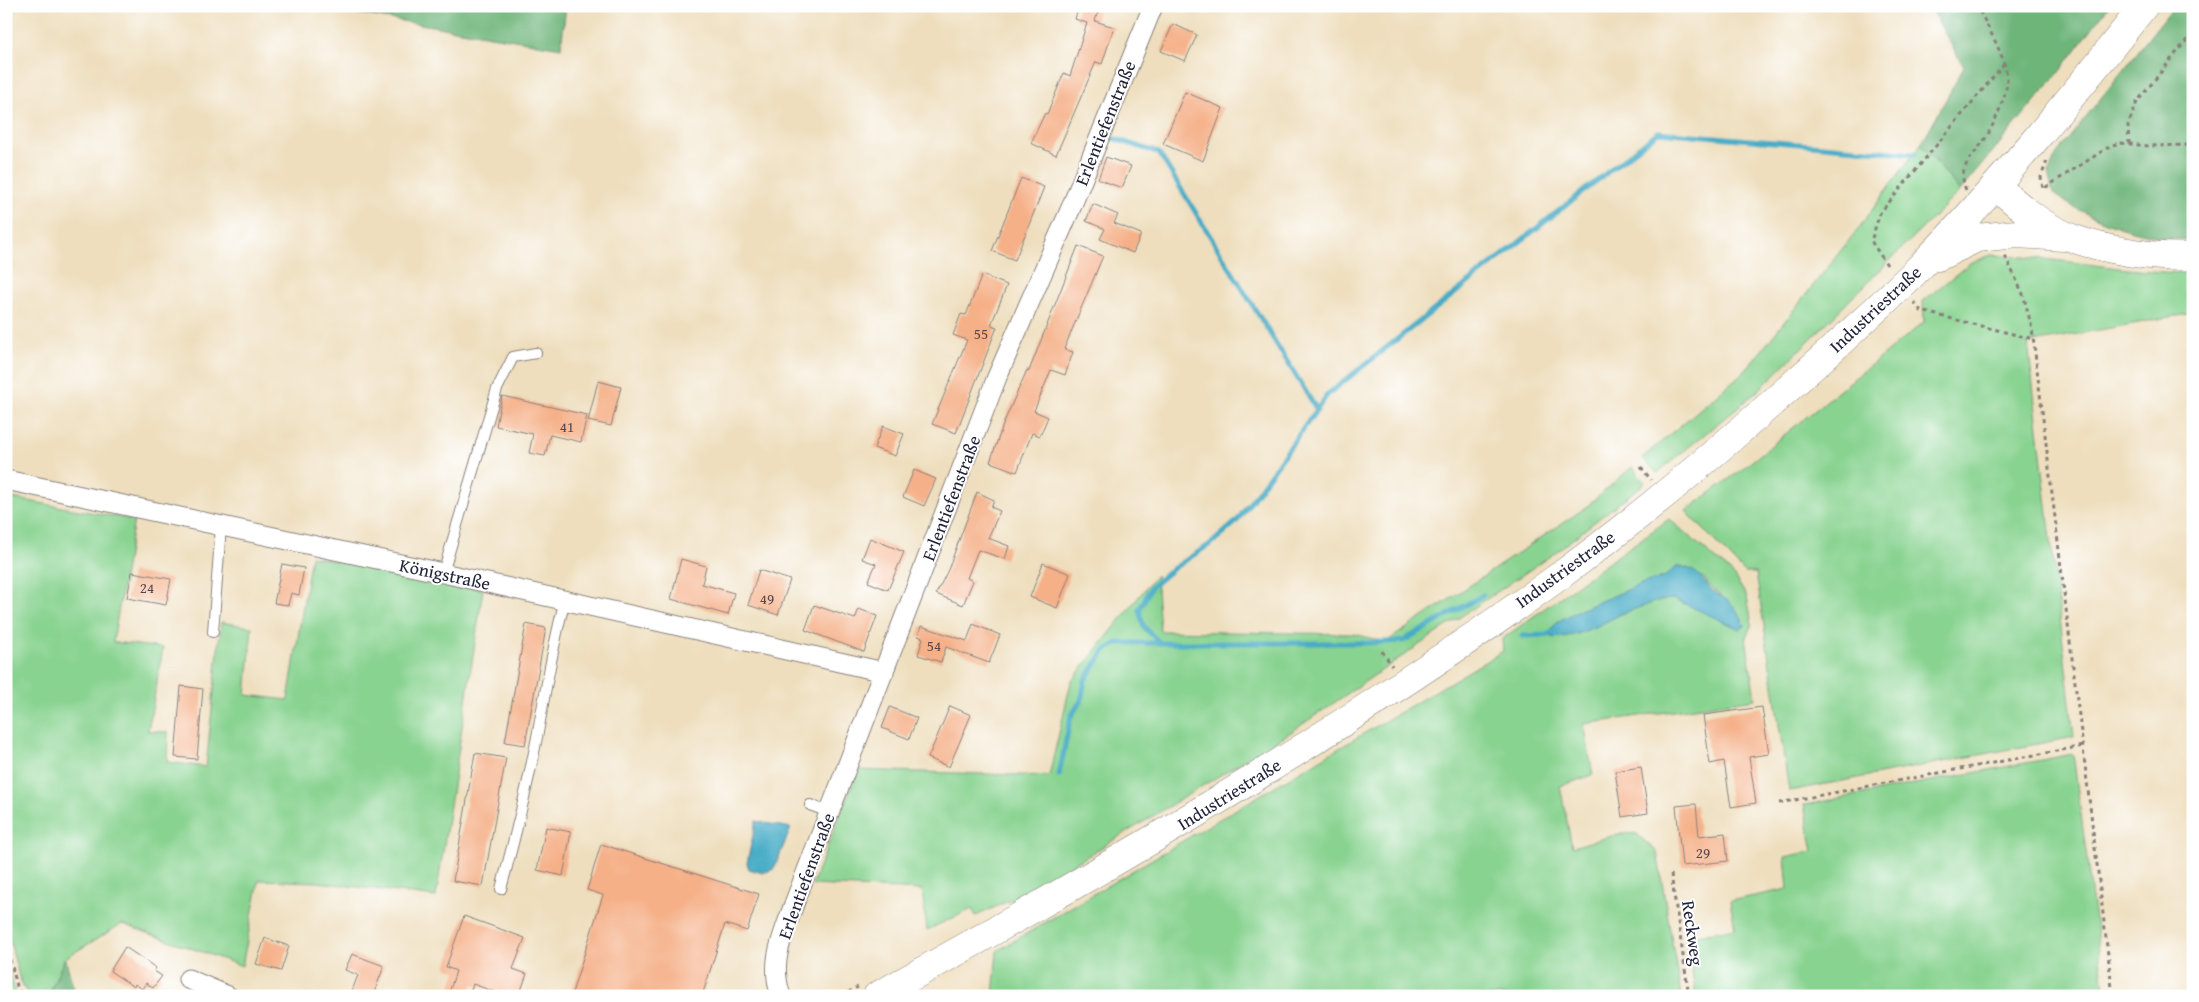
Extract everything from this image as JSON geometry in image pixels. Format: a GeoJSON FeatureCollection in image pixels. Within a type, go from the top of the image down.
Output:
{"type":"FeatureCollection","features":[{"type":"Feature","properties":{"kind":"street","name":"Erlentiefenstraße"},"geometry":{"type":"LineString","coordinates":[[781,996],[776,981],[775,961],[794,904],[997,377],[1070,210],[1153,6]]}},
{"type":"Feature","properties":{"kind":"street","name":"Industriestraße"},"geometry":{"type":"LineString","coordinates":[[872,989],[991,934],[1199,813],[1316,740],[1552,581],[1724,445],[1919,268],[1996,186],[2144,6]]}},
{"type":"Feature","properties":{"kind":"street"},"geometry":{"type":"LineString","coordinates":[[1996,186],[2037,219],[2072,238]]}},
{"type":"Feature","properties":{"kind":"street"},"geometry":{"type":"LineString","coordinates":[[1919,268],[1977,238],[2017,234],[2072,238],[2123,250],[2155,255],[2193,256]]}},
{"type":"Feature","properties":{"kind":"street","name":"Königstraße"},"geometry":{"type":"LineString","coordinates":[[6,480],[444,573],[884,672]]}},
{"type":"Feature","properties":{"kind":"street"},"geometry":{"type":"LineString","coordinates":[[188,979],[228,996]]}},
{"type":"Feature","properties":{"kind":"lane"},"geometry":{"type":"LineString","coordinates":[[444,573],[497,389],[513,358],[536,352]]}},
{"type":"Feature","properties":{"kind":"lane"},"geometry":{"type":"LineString","coordinates":[[213,632],[221,526]]}},
{"type":"Feature","properties":{"kind":"lane"},"geometry":{"type":"LineString","coordinates":[[501,889],[538,733],[547,676],[565,600]]}},
{"type":"Feature","properties":{"kind":"lane"},"geometry":{"type":"LineString","coordinates":[[810,805],[829,812]]}},
{"type":"Feature","properties":{"kind":"path"},"geometry":{"type":"LineString","coordinates":[[1959,197],[1966,190],[1962,178],[1963,170],[1985,138],[2004,96],[2007,81],[2004,64],[1978,6]]}},
{"type":"Feature","properties":{"kind":"path"},"geometry":{"type":"LineString","coordinates":[[2129,144],[2128,124],[2137,102],[2193,32]]}},
{"type":"Feature","properties":{"kind":"path"},"geometry":{"type":"LineString","coordinates":[[1887,265],[1871,241],[1880,213],[2004,64]]}},
{"type":"Feature","properties":{"kind":"path"},"geometry":{"type":"LineString","coordinates":[[2044,189],[2060,180],[2098,152],[2112,145],[2122,143],[2193,145]]}},
{"type":"Feature","properties":{"kind":"path"},"geometry":{"type":"LineString","coordinates":[[2004,252],[2024,294],[2033,339],[2114,996]]}},
{"type":"Feature","properties":{"kind":"path"},"geometry":{"type":"LineString","coordinates":[[1914,302],[1921,311],[2033,339]]}},
{"type":"Feature","properties":{"kind":"path"},"geometry":{"type":"LineString","coordinates":[[1779,803],[2083,746]]}},
{"type":"Feature","properties":{"kind":"path","name":"Reckweg"},"geometry":{"type":"LineString","coordinates":[[1671,874],[1689,996]]}},
{"type":"Feature","properties":{"kind":"path"},"geometry":{"type":"LineString","coordinates":[[6,944],[17,986],[22,996]]}},
{"type":"Feature","properties":{"kind":"path"},"geometry":{"type":"LineString","coordinates":[[841,996],[872,989]]}},
{"type":"Feature","properties":{"kind":"green space"},"geometry":{"type":"Polygon","coordinates":[[[314,6],[566,6],[561,48],[314,6]]]}},
{"type":"Feature","properties":{"kind":"green space"},"geometry":{"type":"Polygon","coordinates":[[[1929,6],[2109,6],[2060,71],[1960,191],[1921,144],[1964,67],[1929,6]]]}},
{"type":"Feature","properties":{"kind":"green space"},"geometry":{"type":"Polygon","coordinates":[[[2174,6],[2193,6],[2193,240],[2156,236],[2102,221],[2053,194],[2048,173],[2058,152],[2174,6]]]}},
{"type":"Feature","properties":{"kind":"green space"},"geometry":{"type":"Polygon","coordinates":[[[1921,144],[1960,191],[1760,389],[1657,473],[1642,458],[1746,370],[1858,229],[1921,144]]]}},
{"type":"Feature","properties":{"kind":"green space"},"geometry":{"type":"Polygon","coordinates":[[[1991,255],[2142,270],[2193,273],[2193,313],[2028,343],[2074,737],[1789,791],[1756,573],[1745,573],[1686,511],[1741,470],[1924,322],[1923,301],[1970,263],[1991,255]]]}},
{"type":"Feature","properties":{"kind":"green space"},"geometry":{"type":"Polygon","coordinates":[[[1632,467],[1645,483],[1553,554],[1291,732],[1030,891],[976,916],[972,909],[927,930],[922,890],[812,885],[858,770],[1049,776],[1071,682],[1156,575],[1160,631],[1354,634],[1386,642],[1585,508],[1632,467]]]}},
{"type":"Feature","properties":{"kind":"green space"},"geometry":{"type":"Polygon","coordinates":[[[6,497],[134,520],[113,642],[163,648],[148,731],[168,732],[167,762],[206,767],[221,622],[252,627],[246,695],[288,700],[311,556],[483,590],[436,897],[318,882],[259,880],[242,966],[122,924],[65,958],[48,996],[32,996],[26,992],[19,977],[6,925],[6,732],[8,726],[6,718],[6,497]]]}},
{"type":"Feature","properties":{"kind":"green space"},"geometry":{"type":"Polygon","coordinates":[[[1669,519],[1732,573],[1747,597],[1752,624],[1746,637],[1755,699],[1584,724],[1593,775],[1560,786],[1572,847],[1622,833],[1637,834],[1657,852],[1681,996],[993,996],[997,951],[1503,651],[1502,639],[1669,519]],[[1664,577],[1644,583],[1600,603],[1574,635],[1642,606],[1668,599],[1684,602],[1740,629],[1745,626],[1732,606],[1703,577],[1664,577]]]}},
{"type":"Feature","properties":{"kind":"green space"},"geometry":{"type":"Polygon","coordinates":[[[2073,754],[2105,996],[1696,996],[1686,937],[1735,928],[1730,901],[1788,889],[1785,857],[1813,851],[1804,805],[2073,754]]]}},
{"type":"Feature","properties":{"kind":"green space"},"geometry":{"type":"Polygon","coordinates":[[[6,958],[16,996],[6,996],[6,958]]]}},
{"type":"Feature","properties":{"kind":"green space"},"geometry":{"type":"Polygon","coordinates":[[[65,958],[76,996],[48,996],[65,958]]]}},
{"type":"Feature","properties":{"kind":"water"},"geometry":{"type":"Polygon","coordinates":[[[1678,566],[1695,572],[1715,592],[1730,602],[1745,626],[1740,629],[1674,599],[1662,600],[1623,613],[1598,626],[1574,635],[1554,638],[1547,635],[1557,622],[1577,611],[1644,583],[1664,577],[1678,566]]]}},
{"type":"Feature","properties":{"kind":"water"},"geometry":{"type":"Polygon","coordinates":[[[756,821],[791,828],[774,869],[763,873],[749,869],[747,863],[756,821]]]}},
{"type":"Feature","properties":{"kind":"building"},"geometry":{"type":"Polygon","coordinates":[[[1079,6],[1100,6],[1095,21],[1114,27],[1102,64],[1096,62],[1056,155],[1031,143],[1045,113],[1047,114],[1064,73],[1070,76],[1087,23],[1075,19],[1079,6]]]}},
{"type":"Feature","properties":{"kind":"building"},"geometry":{"type":"Polygon","coordinates":[[[1173,24],[1197,35],[1185,61],[1161,51],[1173,24]]]}},
{"type":"Feature","properties":{"kind":"building"},"geometry":{"type":"Polygon","coordinates":[[[1185,92],[1223,108],[1203,161],[1163,144],[1185,92]]]}},
{"type":"Feature","properties":{"kind":"building"},"geometry":{"type":"Polygon","coordinates":[[[1106,157],[1131,166],[1122,188],[1098,179],[1106,157]]]}},
{"type":"Feature","properties":{"kind":"building"},"geometry":{"type":"Polygon","coordinates":[[[1021,178],[1044,187],[1015,260],[992,251],[1021,178]]]}},
{"type":"Feature","properties":{"kind":"building"},"geometry":{"type":"Polygon","coordinates":[[[1093,204],[1118,215],[1114,223],[1141,234],[1133,253],[1100,239],[1105,229],[1086,221],[1093,204]]]}},
{"type":"Feature","properties":{"kind":"building"},"geometry":{"type":"Polygon","coordinates":[[[1078,246],[1103,256],[1064,349],[1073,352],[1065,375],[1051,370],[1034,411],[1048,417],[1040,436],[1032,433],[1017,472],[990,462],[1004,422],[1027,370],[1029,371],[1078,246]]]}},
{"type":"Feature","properties":{"kind":"building"},"geometry":{"type":"Polygon","coordinates":[[[982,275],[1007,285],[991,325],[997,327],[956,433],[932,424],[967,340],[953,335],[961,314],[966,315],[982,275]]]}},
{"type":"Feature","properties":{"kind":"building"},"geometry":{"type":"Polygon","coordinates":[[[598,381],[621,387],[611,426],[588,421],[598,381]]]}},
{"type":"Feature","properties":{"kind":"building"},"geometry":{"type":"Polygon","coordinates":[[[502,396],[587,415],[581,442],[550,435],[545,456],[529,453],[533,434],[496,426],[502,396]]]}},
{"type":"Feature","properties":{"kind":"building"},"geometry":{"type":"Polygon","coordinates":[[[883,426],[904,434],[895,456],[874,448],[883,426]]]}},
{"type":"Feature","properties":{"kind":"building"},"geometry":{"type":"Polygon","coordinates":[[[914,470],[936,479],[924,506],[903,497],[914,470]]]}},
{"type":"Feature","properties":{"kind":"building"},"geometry":{"type":"Polygon","coordinates":[[[977,492],[994,500],[991,507],[1000,511],[988,538],[1009,546],[1005,559],[978,550],[967,578],[973,581],[963,605],[936,594],[948,570],[977,492]]]}},
{"type":"Feature","properties":{"kind":"building"},"geometry":{"type":"Polygon","coordinates":[[[870,538],[904,552],[888,590],[868,582],[876,564],[862,559],[870,538]]]}},
{"type":"Feature","properties":{"kind":"building"},"geometry":{"type":"Polygon","coordinates":[[[681,559],[706,566],[702,584],[734,593],[728,615],[671,599],[681,559]]]}},
{"type":"Feature","properties":{"kind":"building"},"geometry":{"type":"Polygon","coordinates":[[[1043,563],[1070,574],[1057,608],[1030,597],[1043,563]]]}},
{"type":"Feature","properties":{"kind":"building"},"geometry":{"type":"Polygon","coordinates":[[[282,564],[304,568],[299,595],[291,593],[288,605],[274,603],[282,564]]]}},
{"type":"Feature","properties":{"kind":"building"},"geometry":{"type":"Polygon","coordinates":[[[759,570],[790,580],[778,615],[748,605],[759,570]]]}},
{"type":"Feature","properties":{"kind":"building"},"geometry":{"type":"Polygon","coordinates":[[[132,572],[171,579],[166,605],[127,598],[132,572]]]}},
{"type":"Feature","properties":{"kind":"building"},"geometry":{"type":"Polygon","coordinates":[[[814,605],[855,619],[859,609],[877,616],[864,652],[805,630],[814,605]]]}},
{"type":"Feature","properties":{"kind":"building"},"geometry":{"type":"Polygon","coordinates":[[[526,624],[546,628],[525,745],[505,742],[526,624]]]}},
{"type":"Feature","properties":{"kind":"building"},"geometry":{"type":"Polygon","coordinates":[[[973,624],[1000,635],[989,663],[946,647],[941,662],[918,655],[923,638],[918,636],[921,626],[967,641],[973,624]]]}},
{"type":"Feature","properties":{"kind":"building"},"geometry":{"type":"Polygon","coordinates":[[[181,686],[203,689],[197,759],[175,757],[181,686]]]}},
{"type":"Feature","properties":{"kind":"building"},"geometry":{"type":"Polygon","coordinates":[[[950,706],[971,715],[949,767],[928,758],[950,706]]]}},
{"type":"Feature","properties":{"kind":"building"},"geometry":{"type":"Polygon","coordinates":[[[890,707],[917,718],[909,739],[882,728],[890,707]]]}},
{"type":"Feature","properties":{"kind":"building"},"geometry":{"type":"Polygon","coordinates":[[[1762,707],[1769,754],[1749,757],[1756,803],[1731,807],[1724,761],[1710,764],[1703,715],[1762,707]]]}},
{"type":"Feature","properties":{"kind":"building"},"geometry":{"type":"Polygon","coordinates":[[[475,753],[506,758],[483,886],[453,881],[475,753]]]}},
{"type":"Feature","properties":{"kind":"building"},"geometry":{"type":"Polygon","coordinates":[[[1641,767],[1648,813],[1622,817],[1615,771],[1641,767]]]}},
{"type":"Feature","properties":{"kind":"building"},"geometry":{"type":"Polygon","coordinates":[[[1696,804],[1699,836],[1725,833],[1728,861],[1682,866],[1676,806],[1696,804]]]}},
{"type":"Feature","properties":{"kind":"building"},"geometry":{"type":"Polygon","coordinates":[[[546,827],[571,832],[563,876],[537,870],[546,827]]]}},
{"type":"Feature","properties":{"kind":"building"},"geometry":{"type":"Polygon","coordinates":[[[601,844],[759,894],[747,931],[725,924],[702,996],[571,996],[603,895],[587,890],[601,844]]]}},
{"type":"Feature","properties":{"kind":"building"},"geometry":{"type":"Polygon","coordinates":[[[464,916],[525,938],[513,969],[527,974],[519,996],[506,996],[473,984],[469,996],[448,996],[456,971],[446,967],[464,916]]]}},
{"type":"Feature","properties":{"kind":"building"},"geometry":{"type":"Polygon","coordinates":[[[265,938],[289,946],[281,971],[256,964],[265,938]]]}},
{"type":"Feature","properties":{"kind":"building"},"geometry":{"type":"Polygon","coordinates":[[[125,947],[156,968],[154,971],[162,976],[153,988],[146,983],[142,989],[135,984],[134,987],[110,971],[125,947]]]}},
{"type":"Feature","properties":{"kind":"building"},"geometry":{"type":"Polygon","coordinates":[[[352,954],[384,966],[373,996],[350,996],[358,975],[345,970],[352,954]]]}},
{"type":"Feature","properties":{"kind":"waterway"},"geometry":{"type":"LineString","coordinates":[[1160,643],[1144,627],[1139,610],[1151,587],[1174,568],[1212,543],[1237,521],[1328,394],[1658,132],[1915,154]]}},
{"type":"Feature","properties":{"kind":"waterway"},"geometry":{"type":"LineString","coordinates":[[1112,138],[1159,153],[1317,410]]}},
{"type":"Feature","properties":{"kind":"waterway"},"geometry":{"type":"LineString","coordinates":[[1059,775],[1071,716],[1081,701],[1085,680],[1105,650],[1118,643],[1368,643],[1403,641],[1483,595]]}},
{"type":"Feature","properties":{"kind":"waterway"},"geometry":{"type":"LineString","coordinates":[[1522,636],[1547,635],[1551,632]]}}]}
